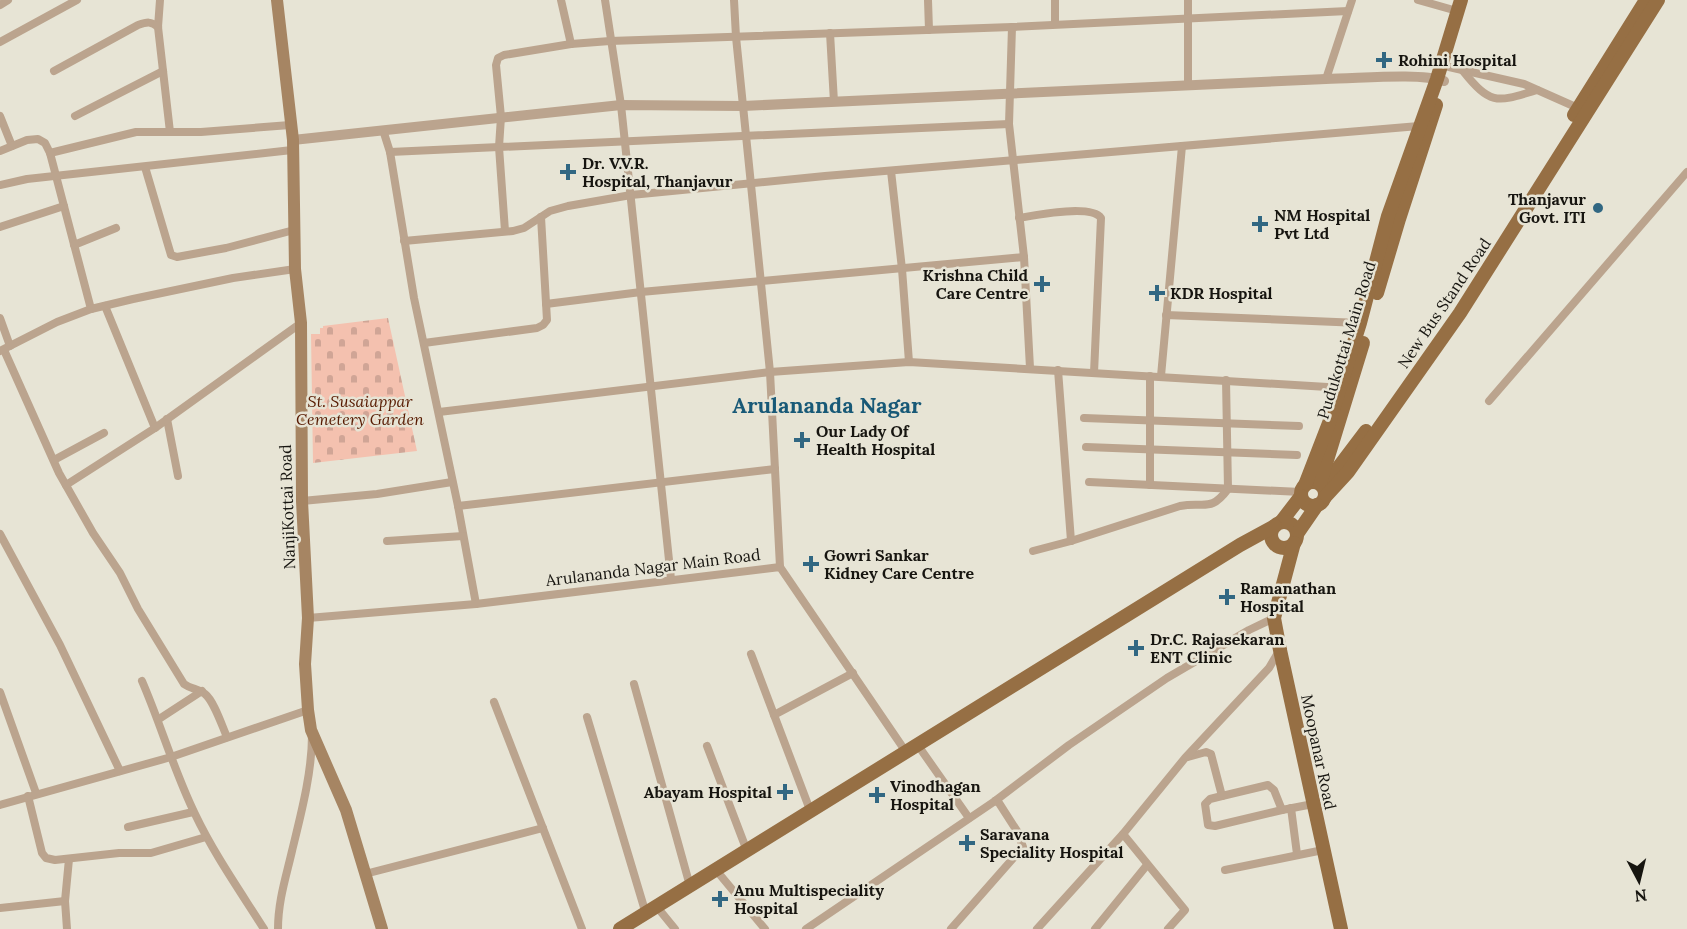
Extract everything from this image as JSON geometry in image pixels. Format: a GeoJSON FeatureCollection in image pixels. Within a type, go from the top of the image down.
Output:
{"type":"FeatureCollection","features":[{"type":"Feature","properties":{"kind":"main road","name":"NanjiKottai Road"},"geometry":{"type":"LineString","coordinates":[[277,0],[293,145],[295,269],[301,323],[302,501],[308,618],[305,664],[308,710],[312,730],[345,810],[382,929]]}},
{"type":"Feature","properties":{"kind":"main road","name":"Pudukottai Main Road"},"geometry":{"type":"LineString","coordinates":[[1320,483],[1344,388],[1394,217],[1441,80],[1449,67],[1470,0]]}},
{"type":"Feature","properties":{"kind":"main road","name":"New Bus Stand Road"},"geometry":{"type":"LineString","coordinates":[[1320,483],[1338,468],[1423,352],[1646,0]]}},
{"type":"Feature","properties":{"kind":"main road","name":"New Bus Stand Road"},"geometry":{"type":"LineString","coordinates":[[1287,542],[1348,472],[1460,313],[1658,0]]}},
{"type":"Feature","properties":{"kind":"main road"},"geometry":{"type":"LineString","coordinates":[[620,929],[1240,545],[1278,524],[1303,491],[1312,482],[1320,483],[1325,489],[1321,501],[1309,505],[1303,491],[1344,388],[1360,323],[1394,217],[1419,126],[1441,80],[1459,6]]}},
{"type":"Feature","properties":{"kind":"main road"},"geometry":{"type":"LineString","coordinates":[[1240,545],[1287,542],[1292,524],[1278,524]]}},
{"type":"Feature","properties":{"kind":"main road","name":"Moopanar Road"},"geometry":{"type":"LineString","coordinates":[[1278,524],[1272,536],[1287,542],[1284,582],[1274,618],[1341,929]]}},
{"type":"Feature","properties":{"kind":"street"},"geometry":{"type":"LineString","coordinates":[[0,5],[8,0]]}},
{"type":"Feature","properties":{"kind":"street"},"geometry":{"type":"LineString","coordinates":[[160,0],[159,27],[170,132]]}},
{"type":"Feature","properties":{"kind":"street"},"geometry":{"type":"LineString","coordinates":[[561,0],[570,44]]}},
{"type":"Feature","properties":{"kind":"street"},"geometry":{"type":"LineString","coordinates":[[605,0],[621,105],[671,579]]}},
{"type":"Feature","properties":{"kind":"street"},"geometry":{"type":"LineString","coordinates":[[734,0],[770,372],[780,567]]}},
{"type":"Feature","properties":{"kind":"street"},"geometry":{"type":"LineString","coordinates":[[928,0],[929,30]]}},
{"type":"Feature","properties":{"kind":"street"},"geometry":{"type":"LineString","coordinates":[[1054,0],[1055,24]]}},
{"type":"Feature","properties":{"kind":"street"},"geometry":{"type":"LineString","coordinates":[[1188,0],[1188,85]]}},
{"type":"Feature","properties":{"kind":"street"},"geometry":{"type":"LineString","coordinates":[[1326,80],[1352,0]]}},
{"type":"Feature","properties":{"kind":"street"},"geometry":{"type":"LineString","coordinates":[[1418,0],[1459,6]]}},
{"type":"Feature","properties":{"kind":"street"},"geometry":{"type":"LineString","coordinates":[[0,42],[70,1]]}},
{"type":"Feature","properties":{"kind":"street"},"geometry":{"type":"LineString","coordinates":[[505,231],[500,147],[501,117],[496,65],[498,58],[504,55],[570,44],[610,41],[1012,27],[1348,11]]}},
{"type":"Feature","properties":{"kind":"street"},"geometry":{"type":"LineString","coordinates":[[54,71],[138,25],[153,22],[159,27]]}},
{"type":"Feature","properties":{"kind":"street"},"geometry":{"type":"LineString","coordinates":[[1012,27],[1009,124],[1024,257],[1030,368]]}},
{"type":"Feature","properties":{"kind":"street"},"geometry":{"type":"LineString","coordinates":[[830,33],[834,102]]}},
{"type":"Feature","properties":{"kind":"street"},"geometry":{"type":"LineString","coordinates":[[1449,67],[1524,84],[1578,108]]}},
{"type":"Feature","properties":{"kind":"street"},"geometry":{"type":"LineString","coordinates":[[75,116],[163,71]]}},
{"type":"Feature","properties":{"kind":"street"},"geometry":{"type":"LineString","coordinates":[[1463,71],[1480,92],[1499,100],[1537,90]]}},
{"type":"Feature","properties":{"kind":"street"},"geometry":{"type":"LineString","coordinates":[[0,185],[27,179],[145,167],[384,130],[621,105],[743,106],[1188,85],[1326,80],[1441,80]]}},
{"type":"Feature","properties":{"kind":"street"},"geometry":{"type":"LineString","coordinates":[[0,116],[12,146]]}},
{"type":"Feature","properties":{"kind":"street"},"geometry":{"type":"LineString","coordinates":[[50,153],[136,132],[290,124]]}},
{"type":"Feature","properties":{"kind":"street"},"geometry":{"type":"LineString","coordinates":[[390,152],[747,134],[1009,124]]}},
{"type":"Feature","properties":{"kind":"street"},"geometry":{"type":"LineString","coordinates":[[404,241],[524,228],[550,211],[631,195],[1419,126]]}},
{"type":"Feature","properties":{"kind":"street"},"geometry":{"type":"LineString","coordinates":[[384,130],[477,604]]}},
{"type":"Feature","properties":{"kind":"street"},"geometry":{"type":"LineString","coordinates":[[0,151],[38,138],[45,143],[50,153],[91,309]]}},
{"type":"Feature","properties":{"kind":"street"},"geometry":{"type":"LineString","coordinates":[[1161,376],[1182,146]]}},
{"type":"Feature","properties":{"kind":"street"},"geometry":{"type":"LineString","coordinates":[[145,167],[171,255],[177,257],[226,248],[294,230]]}},
{"type":"Feature","properties":{"kind":"street"},"geometry":{"type":"LineString","coordinates":[[891,171],[909,362]]}},
{"type":"Feature","properties":{"kind":"street"},"geometry":{"type":"LineString","coordinates":[[1489,401],[1687,172]]}},
{"type":"Feature","properties":{"kind":"street"},"geometry":{"type":"LineString","coordinates":[[0,227],[64,207]]}},
{"type":"Feature","properties":{"kind":"street"},"geometry":{"type":"LineString","coordinates":[[1019,218],[1065,211],[1095,213],[1101,218],[1094,373]]}},
{"type":"Feature","properties":{"kind":"street"},"geometry":{"type":"LineString","coordinates":[[424,343],[537,328],[547,320],[541,217]]}},
{"type":"Feature","properties":{"kind":"street"},"geometry":{"type":"LineString","coordinates":[[74,245],[116,228]]}},
{"type":"Feature","properties":{"kind":"street"},"geometry":{"type":"LineString","coordinates":[[546,304],[641,292],[1024,257]]}},
{"type":"Feature","properties":{"kind":"street"},"geometry":{"type":"LineString","coordinates":[[5,349],[57,322],[91,309],[233,278],[295,269]]}},
{"type":"Feature","properties":{"kind":"street"},"geometry":{"type":"LineString","coordinates":[[105,306],[155,428]]}},
{"type":"Feature","properties":{"kind":"street"},"geometry":{"type":"LineString","coordinates":[[1166,315],[1360,323]]}},
{"type":"Feature","properties":{"kind":"street"},"geometry":{"type":"LineString","coordinates":[[0,318],[5,349],[66,485],[184,684],[208,696],[227,737]]}},
{"type":"Feature","properties":{"kind":"street"},"geometry":{"type":"LineString","coordinates":[[66,485],[155,428],[301,323]]}},
{"type":"Feature","properties":{"kind":"street"},"geometry":{"type":"LineString","coordinates":[[439,412],[770,372],[909,362],[1344,388]]}},
{"type":"Feature","properties":{"kind":"street"},"geometry":{"type":"LineString","coordinates":[[1058,370],[1071,541]]}},
{"type":"Feature","properties":{"kind":"street"},"geometry":{"type":"LineString","coordinates":[[1150,376],[1150,485]]}},
{"type":"Feature","properties":{"kind":"street"},"geometry":{"type":"LineString","coordinates":[[1032,551],[1180,506],[1191,504],[1202,506],[1220,500],[1228,489],[1226,380]]}},
{"type":"Feature","properties":{"kind":"street"},"geometry":{"type":"LineString","coordinates":[[1084,418],[1299,426]]}},
{"type":"Feature","properties":{"kind":"street"},"geometry":{"type":"LineString","coordinates":[[167,419],[178,476]]}},
{"type":"Feature","properties":{"kind":"street"},"geometry":{"type":"LineString","coordinates":[[54,460],[104,434]]}},
{"type":"Feature","properties":{"kind":"street"},"geometry":{"type":"LineString","coordinates":[[1086,447],[1297,455]]}},
{"type":"Feature","properties":{"kind":"street"},"geometry":{"type":"LineString","coordinates":[[458,506],[775,469]]}},
{"type":"Feature","properties":{"kind":"street"},"geometry":{"type":"LineString","coordinates":[[302,501],[377,494],[452,482]]}},
{"type":"Feature","properties":{"kind":"street"},"geometry":{"type":"LineString","coordinates":[[1089,482],[1303,491]]}},
{"type":"Feature","properties":{"kind":"street"},"geometry":{"type":"LineString","coordinates":[[0,534],[60,645],[120,771]]}},
{"type":"Feature","properties":{"kind":"street"},"geometry":{"type":"LineString","coordinates":[[387,541],[463,536]]}},
{"type":"Feature","properties":{"kind":"street","name":"Arulananda Nagar Main Road"},"geometry":{"type":"LineString","coordinates":[[308,618],[477,604],[780,567],[853,674],[969,818]]}},
{"type":"Feature","properties":{"kind":"street"},"geometry":{"type":"LineString","coordinates":[[806,929],[995,801],[1069,745],[1167,678],[1274,618]]}},
{"type":"Feature","properties":{"kind":"street"},"geometry":{"type":"LineString","coordinates":[[1037,929],[1123,834],[1185,758],[1269,668],[1280,650]]}},
{"type":"Feature","properties":{"kind":"street"},"geometry":{"type":"LineString","coordinates":[[751,654],[810,810]]}},
{"type":"Feature","properties":{"kind":"street"},"geometry":{"type":"LineString","coordinates":[[774,715],[853,674]]}},
{"type":"Feature","properties":{"kind":"street"},"geometry":{"type":"LineString","coordinates":[[142,681],[159,719],[193,812],[206,837],[264,929]]}},
{"type":"Feature","properties":{"kind":"street"},"geometry":{"type":"LineString","coordinates":[[634,684],[690,886]]}},
{"type":"Feature","properties":{"kind":"street"},"geometry":{"type":"LineString","coordinates":[[159,719],[202,691]]}},
{"type":"Feature","properties":{"kind":"street"},"geometry":{"type":"LineString","coordinates":[[0,692],[32,795],[42,854],[46,858],[55,860],[119,853],[151,853],[206,837]]}},
{"type":"Feature","properties":{"kind":"street"},"geometry":{"type":"LineString","coordinates":[[494,702],[582,929]]}},
{"type":"Feature","properties":{"kind":"street"},"geometry":{"type":"LineString","coordinates":[[0,805],[171,757],[308,710]]}},
{"type":"Feature","properties":{"kind":"street"},"geometry":{"type":"LineString","coordinates":[[587,717],[651,911],[675,929]]}},
{"type":"Feature","properties":{"kind":"street"},"geometry":{"type":"LineString","coordinates":[[278,929],[280,897],[293,849],[312,755],[312,730]]}},
{"type":"Feature","properties":{"kind":"street"},"geometry":{"type":"LineString","coordinates":[[707,746],[747,851]]}},
{"type":"Feature","properties":{"kind":"street"},"geometry":{"type":"LineString","coordinates":[[1185,758],[1206,752],[1211,754],[1222,796]]}},
{"type":"Feature","properties":{"kind":"street"},"geometry":{"type":"LineString","coordinates":[[1297,854],[1287,809],[1268,785],[1210,799],[1205,804],[1208,825],[1215,826],[1287,809],[1313,804]]}},
{"type":"Feature","properties":{"kind":"street"},"geometry":{"type":"LineString","coordinates":[[951,929],[1023,847],[1017,831],[999,803],[995,801]]}},
{"type":"Feature","properties":{"kind":"street"},"geometry":{"type":"LineString","coordinates":[[128,827],[193,812]]}},
{"type":"Feature","properties":{"kind":"street"},"geometry":{"type":"LineString","coordinates":[[365,874],[543,828]]}},
{"type":"Feature","properties":{"kind":"street"},"geometry":{"type":"LineString","coordinates":[[1123,834],[1185,910],[1168,929]]}},
{"type":"Feature","properties":{"kind":"street"},"geometry":{"type":"LineString","coordinates":[[1225,870],[1323,850]]}},
{"type":"Feature","properties":{"kind":"street"},"geometry":{"type":"LineString","coordinates":[[67,929],[65,901],[69,859]]}},
{"type":"Feature","properties":{"kind":"street"},"geometry":{"type":"LineString","coordinates":[[1095,929],[1148,865]]}},
{"type":"Feature","properties":{"kind":"street"},"geometry":{"type":"LineString","coordinates":[[716,870],[765,929]]}},
{"type":"Feature","properties":{"kind":"street"},"geometry":{"type":"LineString","coordinates":[[0,908],[65,901]]}},
{"type":"Feature","properties":{"kind":"green space","name":"St. Susaiappar Cemetery Garden"},"geometry":{"type":"Polygon","coordinates":[[[388,318],[417,451],[313,463],[311,334],[320,334],[320,328],[323,326],[388,318]]]}},
{"type":"Feature","properties":{"kind":"place","name":"Rohini Hospital"},"geometry":{"type":"Point","coordinates":[1384,60]}},
{"type":"Feature","properties":{"kind":"place","name":"Dr. V.V.R. Hospital, Thanjavur"},"geometry":{"type":"Point","coordinates":[568,172]}},
{"type":"Feature","properties":{"kind":"place","name":"Thanjavur Govt. ITI"},"geometry":{"type":"Point","coordinates":[1598,208]}},
{"type":"Feature","properties":{"kind":"place","name":"NM Hospital Pvt Ltd"},"geometry":{"type":"Point","coordinates":[1260,224]}},
{"type":"Feature","properties":{"kind":"place","name":"Krishna Child Care Centre"},"geometry":{"type":"Point","coordinates":[1042,284]}},
{"type":"Feature","properties":{"kind":"place","name":"KDR Hospital"},"geometry":{"type":"Point","coordinates":[1157,293]}},
{"type":"Feature","properties":{"kind":"place","name":"Our Lady Of Health Hospital"},"geometry":{"type":"Point","coordinates":[802,440]}},
{"type":"Feature","properties":{"kind":"place","name":"Gowri Sankar Kidney Care Centre"},"geometry":{"type":"Point","coordinates":[811,564]}},
{"type":"Feature","properties":{"kind":"place","name":"Ramanathan Hospital"},"geometry":{"type":"Point","coordinates":[1227,597]}},
{"type":"Feature","properties":{"kind":"place","name":"Dr.C. Rajasekaran ENT Clinic"},"geometry":{"type":"Point","coordinates":[1136,648]}},
{"type":"Feature","properties":{"kind":"place","name":"Abayam Hospital"},"geometry":{"type":"Point","coordinates":[785,792]}},
{"type":"Feature","properties":{"kind":"place","name":"Vinodhagan Hospital"},"geometry":{"type":"Point","coordinates":[877,795]}},
{"type":"Feature","properties":{"kind":"place","name":"Saravana Speciality Hospital"},"geometry":{"type":"Point","coordinates":[967,843]}},
{"type":"Feature","properties":{"kind":"place","name":"Anu Multispeciality Hospital"},"geometry":{"type":"Point","coordinates":[720,899]}},
{"type":"Feature","properties":{"kind":"district","name":"Arulananda Nagar"},"geometry":{"type":"Point","coordinates":[827,405]}}]}
